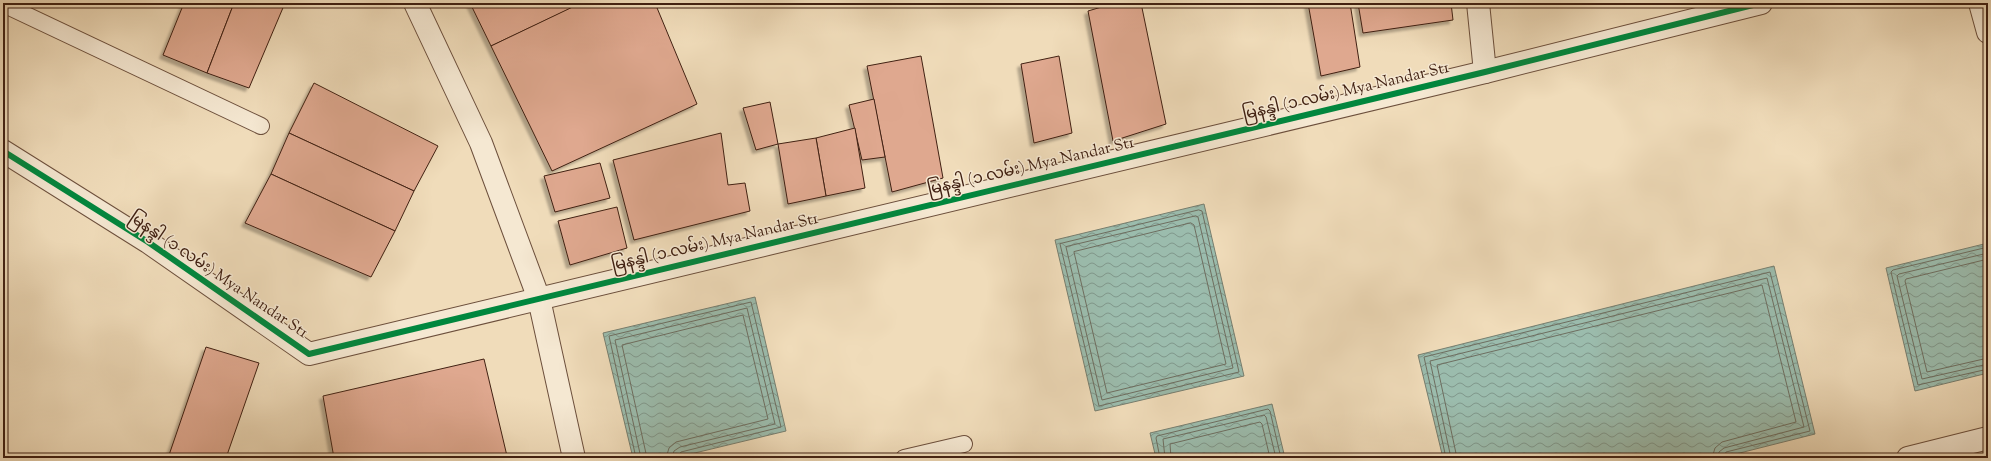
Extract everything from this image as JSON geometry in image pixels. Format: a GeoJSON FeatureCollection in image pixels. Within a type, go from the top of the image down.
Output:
{"type":"FeatureCollection","features":[{"type":"Feature","properties":{"kind":"street"},"geometry":{"type":"LineString","coordinates":[[415,3],[481,143],[539,299],[574,458]]}},
{"type":"Feature","properties":{"kind":"street"},"geometry":{"type":"LineString","coordinates":[[1478,3],[1485,72]]}},
{"type":"Feature","properties":{"kind":"street","name":"မြနန္ဒါ (၁ လမ်း) Mya Nandar St1"},"geometry":{"type":"LineString","coordinates":[[3,151],[148,242],[309,354],[1485,72],[1761,3]]}},
{"type":"Feature","properties":{"kind":"street"},"geometry":{"type":"LineString","coordinates":[[1980,3],[1988,32]]}},
{"type":"Feature","properties":{"kind":"street"},"geometry":{"type":"LineString","coordinates":[[1908,458],[1988,438]]}},
{"type":"Feature","properties":{"kind":"lane"},"geometry":{"type":"LineString","coordinates":[[3,4],[260,126]]}},
{"type":"Feature","properties":{"kind":"lane"},"geometry":{"type":"LineString","coordinates":[[904,458],[964,444]]}},
{"type":"Feature","properties":{"kind":"water"},"geometry":{"type":"Polygon","coordinates":[[[1204,204],[1244,376],[1095,411],[1055,240],[1204,204]]]}},
{"type":"Feature","properties":{"kind":"water"},"geometry":{"type":"Polygon","coordinates":[[[1988,243],[1988,373],[1915,391],[1886,268],[1988,243]]]}},
{"type":"Feature","properties":{"kind":"water"},"geometry":{"type":"Polygon","coordinates":[[[1774,266],[1815,434],[1720,458],[1443,458],[1418,355],[1774,266]]]}},
{"type":"Feature","properties":{"kind":"water"},"geometry":{"type":"Polygon","coordinates":[[[755,297],[786,431],[674,458],[633,458],[603,333],[755,297]]]}},
{"type":"Feature","properties":{"kind":"water"},"geometry":{"type":"Polygon","coordinates":[[[1272,404],[1285,458],[1156,458],[1150,433],[1272,404]]]}},
{"type":"Feature","properties":{"kind":"building"},"geometry":{"type":"Polygon","coordinates":[[[184,3],[234,3],[207,73],[163,55],[184,3]]]}},
{"type":"Feature","properties":{"kind":"building"},"geometry":{"type":"Polygon","coordinates":[[[234,3],[285,3],[249,88],[207,73],[234,3]]]}},
{"type":"Feature","properties":{"kind":"building"},"geometry":{"type":"Polygon","coordinates":[[[470,3],[582,3],[491,46],[470,3]]]}},
{"type":"Feature","properties":{"kind":"building"},"geometry":{"type":"Polygon","coordinates":[[[581,3],[655,3],[697,104],[552,171],[491,46],[581,3]]]}},
{"type":"Feature","properties":{"kind":"building"},"geometry":{"type":"Polygon","coordinates":[[[1115,3],[1141,3],[1166,124],[1113,141],[1088,11],[1115,3]]]}},
{"type":"Feature","properties":{"kind":"building"},"geometry":{"type":"Polygon","coordinates":[[[1308,3],[1350,3],[1360,67],[1321,76],[1308,3]]]}},
{"type":"Feature","properties":{"kind":"building"},"geometry":{"type":"Polygon","coordinates":[[[1358,3],[1451,3],[1453,20],[1363,33],[1358,3]]]}},
{"type":"Feature","properties":{"kind":"building"},"geometry":{"type":"Polygon","coordinates":[[[921,56],[943,178],[892,192],[867,66],[921,56]]]}},
{"type":"Feature","properties":{"kind":"building"},"geometry":{"type":"Polygon","coordinates":[[[1059,56],[1072,133],[1034,143],[1021,64],[1059,56]]]}},
{"type":"Feature","properties":{"kind":"building"},"geometry":{"type":"Polygon","coordinates":[[[314,83],[438,146],[414,191],[289,133],[314,83]]]}},
{"type":"Feature","properties":{"kind":"building"},"geometry":{"type":"Polygon","coordinates":[[[874,99],[885,157],[862,160],[849,105],[874,99]]]}},
{"type":"Feature","properties":{"kind":"building"},"geometry":{"type":"Polygon","coordinates":[[[770,102],[778,144],[756,150],[743,108],[770,102]]]}},
{"type":"Feature","properties":{"kind":"building"},"geometry":{"type":"Polygon","coordinates":[[[855,128],[865,188],[826,196],[816,138],[855,128]]]}},
{"type":"Feature","properties":{"kind":"building"},"geometry":{"type":"Polygon","coordinates":[[[289,133],[414,191],[395,231],[271,174],[289,133]]]}},
{"type":"Feature","properties":{"kind":"building"},"geometry":{"type":"Polygon","coordinates":[[[721,133],[728,185],[745,183],[750,211],[634,240],[613,160],[721,133]]]}},
{"type":"Feature","properties":{"kind":"building"},"geometry":{"type":"Polygon","coordinates":[[[816,138],[826,196],[788,204],[778,144],[816,138]]]}},
{"type":"Feature","properties":{"kind":"building"},"geometry":{"type":"Polygon","coordinates":[[[600,163],[610,198],[555,212],[544,176],[600,163]]]}},
{"type":"Feature","properties":{"kind":"building"},"geometry":{"type":"Polygon","coordinates":[[[271,174],[395,231],[371,277],[245,223],[271,174]]]}},
{"type":"Feature","properties":{"kind":"building"},"geometry":{"type":"Polygon","coordinates":[[[617,207],[627,248],[570,265],[558,221],[617,207]]]}},
{"type":"Feature","properties":{"kind":"building"},"geometry":{"type":"Polygon","coordinates":[[[206,347],[259,363],[226,458],[168,458],[206,347]]]}},
{"type":"Feature","properties":{"kind":"building"},"geometry":{"type":"Polygon","coordinates":[[[484,359],[507,456],[498,458],[334,458],[323,396],[484,359]]]}},
{"type":"Feature","properties":{"kind":"cycle path"},"geometry":{"type":"LineString","coordinates":[[3,151],[148,242],[309,354],[1485,72],[1761,3]]}}]}
